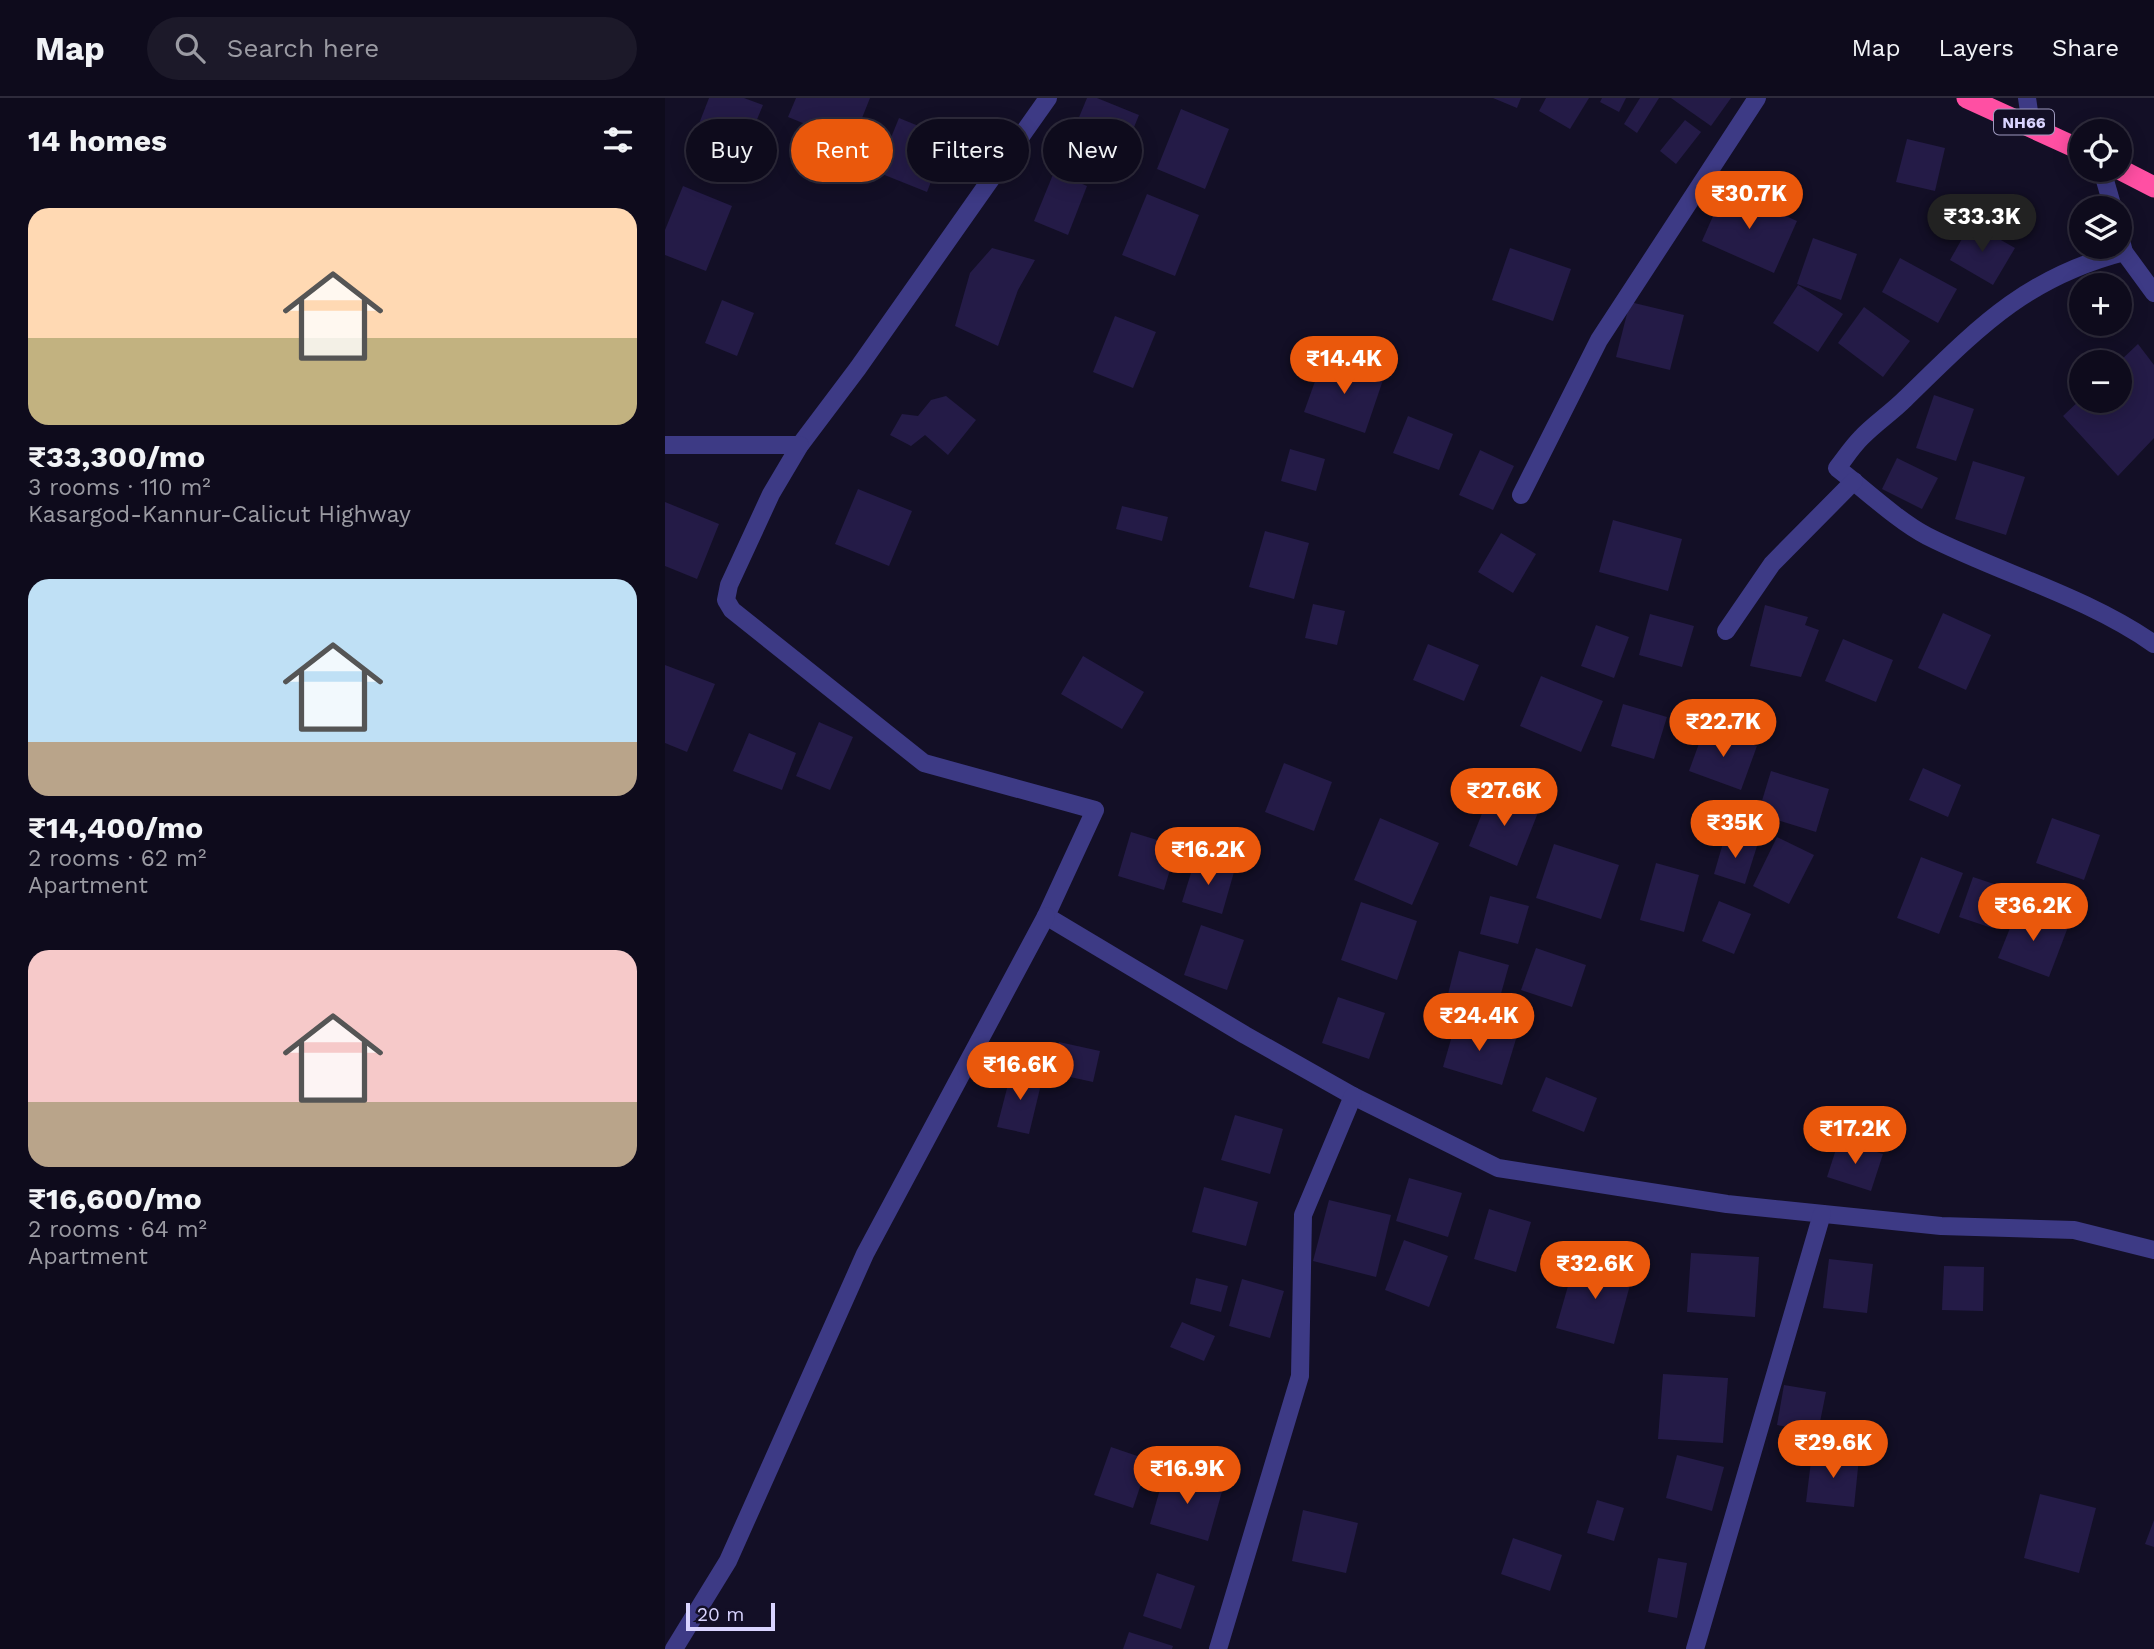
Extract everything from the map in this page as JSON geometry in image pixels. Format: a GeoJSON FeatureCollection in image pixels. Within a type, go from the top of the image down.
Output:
{"type":"FeatureCollection","features":[{"type":"Feature","properties":{"kind":"highway","name":"NH66"},"geometry":{"type":"LineString","coordinates":[[1967,98],[2069,144]]}},
{"type":"Feature","properties":{"kind":"highway"},"geometry":{"type":"LineString","coordinates":[[2132,176],[2154,187]]}},
{"type":"Feature","properties":{"kind":"street"},"geometry":{"type":"LineString","coordinates":[[674,1649],[728,1561],[865,1254],[1046,916],[1095,810],[924,763],[732,610],[726,600],[729,585],[745,547],[800,444],[1048,98]]}},
{"type":"Feature","properties":{"kind":"street"},"geometry":{"type":"LineString","coordinates":[[1521,495],[1599,340],[1756,98]]}},
{"type":"Feature","properties":{"kind":"street"},"geometry":{"type":"LineString","coordinates":[[2027,98],[2031,125]]}},
{"type":"Feature","properties":{"kind":"street"},"geometry":{"type":"LineString","coordinates":[[2097,259],[2032,288],[1978,328],[1861,438],[1837,468],[1923,534],[1987,564],[2091,606],[2123,622],[2154,644]]}},
{"type":"Feature","properties":{"kind":"street"},"geometry":{"type":"LineString","coordinates":[[2129,259],[2154,293]]}},
{"type":"Feature","properties":{"kind":"street"},"geometry":{"type":"LineString","coordinates":[[665,445],[800,444]]}},
{"type":"Feature","properties":{"kind":"street"},"geometry":{"type":"LineString","coordinates":[[1726,631],[1773,564],[1854,481]]}},
{"type":"Feature","properties":{"kind":"street"},"geometry":{"type":"LineString","coordinates":[[1046,916],[1353,1096],[1498,1168],[1727,1204],[1941,1226],[2074,1230],[2154,1250]]}},
{"type":"Feature","properties":{"kind":"street"},"geometry":{"type":"LineString","coordinates":[[1218,1649],[1300,1376],[1303,1215],[1353,1096]]}},
{"type":"Feature","properties":{"kind":"street"},"geometry":{"type":"LineString","coordinates":[[1695,1649],[1822,1214]]}},
{"type":"Feature","properties":{"kind":"building"},"geometry":{"type":"Polygon","coordinates":[[[709,98],[744,98],[763,105],[757,119],[701,119],[709,98]]]}},
{"type":"Feature","properties":{"kind":"building"},"geometry":{"type":"Polygon","coordinates":[[[796,98],[870,98],[862,119],[788,117],[796,98]]]}},
{"type":"Feature","properties":{"kind":"building"},"geometry":{"type":"Polygon","coordinates":[[[1087,98],[1097,98],[1139,115],[1137,119],[1078,119],[1087,98]]]}},
{"type":"Feature","properties":{"kind":"building"},"geometry":{"type":"Polygon","coordinates":[[[1493,98],[1521,98],[1517,108],[1493,98]]]}},
{"type":"Feature","properties":{"kind":"building"},"geometry":{"type":"Polygon","coordinates":[[[1546,98],[1589,98],[1570,129],[1539,111],[1546,98]]]}},
{"type":"Feature","properties":{"kind":"building"},"geometry":{"type":"Polygon","coordinates":[[[1602,98],[1626,98],[1619,112],[1600,102],[1602,98]]]}},
{"type":"Feature","properties":{"kind":"building"},"geometry":{"type":"Polygon","coordinates":[[[1640,98],[1659,98],[1637,133],[1624,124],[1640,98]]]}},
{"type":"Feature","properties":{"kind":"building"},"geometry":{"type":"Polygon","coordinates":[[[1671,98],[1731,98],[1711,126],[1671,98]]]}},
{"type":"Feature","properties":{"kind":"building"},"geometry":{"type":"Polygon","coordinates":[[[1181,109],[1229,129],[1205,189],[1157,169],[1181,109]]]}},
{"type":"Feature","properties":{"kind":"building"},"geometry":{"type":"Polygon","coordinates":[[[899,118],[907,121],[907,182],[931,182],[927,192],[893,178],[893,133],[899,118]]]}},
{"type":"Feature","properties":{"kind":"building"},"geometry":{"type":"Polygon","coordinates":[[[1685,120],[1701,132],[1676,164],[1660,151],[1685,120]]]}},
{"type":"Feature","properties":{"kind":"building"},"geometry":{"type":"Polygon","coordinates":[[[1907,139],[1945,148],[1935,191],[1896,182],[1907,139]]]}},
{"type":"Feature","properties":{"kind":"building"},"geometry":{"type":"Polygon","coordinates":[[[1050,182],[1078,182],[1087,186],[1068,235],[1034,221],[1050,182]]]}},
{"type":"Feature","properties":{"kind":"building"},"geometry":{"type":"Polygon","coordinates":[[[683,186],[732,206],[706,271],[665,255],[665,230],[683,186]]]}},
{"type":"Feature","properties":{"kind":"building"},"geometry":{"type":"Polygon","coordinates":[[[1725,189],[1797,221],[1774,273],[1702,241],[1725,189]]]}},
{"type":"Feature","properties":{"kind":"building"},"geometry":{"type":"Polygon","coordinates":[[[1147,194],[1199,215],[1175,276],[1122,255],[1147,194]]]}},
{"type":"Feature","properties":{"kind":"building"},"geometry":{"type":"Polygon","coordinates":[[[1971,223],[2015,248],[1993,285],[1950,260],[1971,223]]]}},
{"type":"Feature","properties":{"kind":"building"},"geometry":{"type":"Polygon","coordinates":[[[1813,238],[1857,254],[1841,300],[1797,284],[1813,238]]]}},
{"type":"Feature","properties":{"kind":"building"},"geometry":{"type":"Polygon","coordinates":[[[992,248],[1035,260],[1018,290],[998,346],[955,326],[970,273],[992,248]]]}},
{"type":"Feature","properties":{"kind":"building"},"geometry":{"type":"Polygon","coordinates":[[[1510,248],[1571,269],[1553,321],[1492,300],[1510,248]]]}},
{"type":"Feature","properties":{"kind":"building"},"geometry":{"type":"Polygon","coordinates":[[[1900,258],[1957,289],[1938,323],[1882,292],[1900,258]]]}},
{"type":"Feature","properties":{"kind":"building"},"geometry":{"type":"Polygon","coordinates":[[[1798,285],[1843,314],[1818,352],[1773,323],[1798,285]]]}},
{"type":"Feature","properties":{"kind":"building"},"geometry":{"type":"Polygon","coordinates":[[[722,300],[754,313],[737,356],[705,343],[722,300]]]}},
{"type":"Feature","properties":{"kind":"building"},"geometry":{"type":"Polygon","coordinates":[[[1630,302],[1684,315],[1670,370],[1616,357],[1630,302]]]}},
{"type":"Feature","properties":{"kind":"building"},"geometry":{"type":"Polygon","coordinates":[[[1864,307],[1910,341],[1883,377],[1838,343],[1864,307]]]}},
{"type":"Feature","properties":{"kind":"building"},"geometry":{"type":"Polygon","coordinates":[[[1115,316],[1156,332],[1133,388],[1093,372],[1115,316]]]}},
{"type":"Feature","properties":{"kind":"building"},"geometry":{"type":"Polygon","coordinates":[[[2138,344],[2154,365],[2154,438],[2118,476],[2063,416],[2069,410],[2069,413],[2132,413],[2132,350],[2138,344]]]}},
{"type":"Feature","properties":{"kind":"building"},"geometry":{"type":"Polygon","coordinates":[[[1323,359],[1383,380],[1365,433],[1304,412],[1323,359]]]}},
{"type":"Feature","properties":{"kind":"building"},"geometry":{"type":"Polygon","coordinates":[[[1934,395],[1974,409],[1956,461],[1916,448],[1934,395]]]}},
{"type":"Feature","properties":{"kind":"building"},"geometry":{"type":"Polygon","coordinates":[[[946,396],[976,420],[948,455],[925,435],[911,446],[890,435],[902,414],[918,416],[931,400],[946,396]]]}},
{"type":"Feature","properties":{"kind":"building"},"geometry":{"type":"Polygon","coordinates":[[[1408,416],[1453,434],[1439,470],[1393,453],[1408,416]]]}},
{"type":"Feature","properties":{"kind":"building"},"geometry":{"type":"Polygon","coordinates":[[[1290,449],[1325,459],[1316,491],[1281,481],[1290,449]]]}},
{"type":"Feature","properties":{"kind":"building"},"geometry":{"type":"Polygon","coordinates":[[[1480,450],[1514,466],[1493,510],[1459,495],[1480,450]]]}},
{"type":"Feature","properties":{"kind":"building"},"geometry":{"type":"Polygon","coordinates":[[[1897,458],[1938,478],[1922,509],[1882,489],[1897,458]]]}},
{"type":"Feature","properties":{"kind":"building"},"geometry":{"type":"Polygon","coordinates":[[[1973,461],[2025,477],[2006,535],[1955,519],[1973,461]]]}},
{"type":"Feature","properties":{"kind":"building"},"geometry":{"type":"Polygon","coordinates":[[[858,489],[912,511],[889,566],[835,544],[858,489]]]}},
{"type":"Feature","properties":{"kind":"building"},"geometry":{"type":"Polygon","coordinates":[[[665,502],[719,524],[697,579],[665,566],[665,502]]]}},
{"type":"Feature","properties":{"kind":"building"},"geometry":{"type":"Polygon","coordinates":[[[1122,506],[1168,517],[1162,541],[1116,529],[1122,506]]]}},
{"type":"Feature","properties":{"kind":"building"},"geometry":{"type":"Polygon","coordinates":[[[1613,520],[1682,539],[1668,591],[1599,572],[1613,520]]]}},
{"type":"Feature","properties":{"kind":"building"},"geometry":{"type":"Polygon","coordinates":[[[1265,531],[1309,543],[1294,599],[1249,587],[1265,531]]]}},
{"type":"Feature","properties":{"kind":"building"},"geometry":{"type":"Polygon","coordinates":[[[1501,533],[1536,554],[1513,593],[1478,572],[1501,533]]]}},
{"type":"Feature","properties":{"kind":"building"},"geometry":{"type":"Polygon","coordinates":[[[1313,604],[1345,611],[1337,645],[1305,638],[1313,604]]]}},
{"type":"Feature","properties":{"kind":"building"},"geometry":{"type":"Polygon","coordinates":[[[1765,605],[1808,617],[1805,625],[1819,630],[1801,677],[1750,666],[1765,605]]]}},
{"type":"Feature","properties":{"kind":"building"},"geometry":{"type":"Polygon","coordinates":[[[1943,613],[1991,635],[1966,690],[1918,668],[1943,613]]]}},
{"type":"Feature","properties":{"kind":"building"},"geometry":{"type":"Polygon","coordinates":[[[1650,614],[1694,626],[1682,667],[1639,655],[1650,614]]]}},
{"type":"Feature","properties":{"kind":"building"},"geometry":{"type":"Polygon","coordinates":[[[1596,625],[1629,637],[1614,678],[1581,666],[1596,625]]]}},
{"type":"Feature","properties":{"kind":"building"},"geometry":{"type":"Polygon","coordinates":[[[1843,639],[1893,660],[1876,702],[1825,681],[1843,639]]]}},
{"type":"Feature","properties":{"kind":"building"},"geometry":{"type":"Polygon","coordinates":[[[1428,644],[1479,665],[1464,701],[1413,680],[1428,644]]]}},
{"type":"Feature","properties":{"kind":"building"},"geometry":{"type":"Polygon","coordinates":[[[1083,656],[1144,692],[1122,729],[1061,694],[1083,656]]]}},
{"type":"Feature","properties":{"kind":"building"},"geometry":{"type":"Polygon","coordinates":[[[665,665],[715,684],[687,752],[665,743],[665,665]]]}},
{"type":"Feature","properties":{"kind":"building"},"geometry":{"type":"Polygon","coordinates":[[[1541,676],[1603,701],[1581,752],[1520,726],[1541,676]]]}},
{"type":"Feature","properties":{"kind":"building"},"geometry":{"type":"Polygon","coordinates":[[[1623,704],[1667,717],[1654,759],[1611,746],[1623,704]]]}},
{"type":"Feature","properties":{"kind":"building"},"geometry":{"type":"Polygon","coordinates":[[[819,722],[853,737],[830,790],[796,776],[819,722]]]}},
{"type":"Feature","properties":{"kind":"building"},"geometry":{"type":"Polygon","coordinates":[[[1705,727],[1757,746],[1741,790],[1689,771],[1705,727]]]}},
{"type":"Feature","properties":{"kind":"building"},"geometry":{"type":"Polygon","coordinates":[[[749,733],[796,753],[782,790],[733,771],[749,733]]]}},
{"type":"Feature","properties":{"kind":"building"},"geometry":{"type":"Polygon","coordinates":[[[1284,763],[1332,782],[1314,831],[1265,812],[1284,763]]]}},
{"type":"Feature","properties":{"kind":"building"},"geometry":{"type":"Polygon","coordinates":[[[1923,768],[1961,785],[1948,817],[1909,800],[1923,768]]]}},
{"type":"Feature","properties":{"kind":"building"},"geometry":{"type":"Polygon","coordinates":[[[1771,771],[1829,789],[1816,832],[1758,814],[1771,771]]]}},
{"type":"Feature","properties":{"kind":"building"},"geometry":{"type":"Polygon","coordinates":[[[1491,791],[1539,810],[1517,866],[1469,846],[1491,791]]]}},
{"type":"Feature","properties":{"kind":"building"},"geometry":{"type":"Polygon","coordinates":[[[1380,818],[1439,843],[1412,905],[1354,880],[1380,818]]]}},
{"type":"Feature","properties":{"kind":"building"},"geometry":{"type":"Polygon","coordinates":[[[2052,818],[2100,835],[2084,880],[2036,863],[2052,818]]]}},
{"type":"Feature","properties":{"kind":"building"},"geometry":{"type":"Polygon","coordinates":[[[1131,832],[1177,846],[1164,890],[1118,876],[1131,832]]]}},
{"type":"Feature","properties":{"kind":"building"},"geometry":{"type":"Polygon","coordinates":[[[1725,836],[1757,846],[1745,884],[1714,874],[1725,836]]]}},
{"type":"Feature","properties":{"kind":"building"},"geometry":{"type":"Polygon","coordinates":[[[1777,837],[1814,855],[1789,904],[1753,886],[1777,837]]]}},
{"type":"Feature","properties":{"kind":"building"},"geometry":{"type":"Polygon","coordinates":[[[1554,844],[1619,865],[1601,919],[1536,898],[1554,844]]]}},
{"type":"Feature","properties":{"kind":"building"},"geometry":{"type":"Polygon","coordinates":[[[1921,857],[1963,873],[1939,934],[1897,918],[1921,857]]]}},
{"type":"Feature","properties":{"kind":"building"},"geometry":{"type":"Polygon","coordinates":[[[1195,860],[1234,872],[1222,914],[1182,902],[1195,860]]]}},
{"type":"Feature","properties":{"kind":"building"},"geometry":{"type":"Polygon","coordinates":[[[1656,863],[1699,875],[1684,932],[1640,920],[1656,863]]]}},
{"type":"Feature","properties":{"kind":"building"},"geometry":{"type":"Polygon","coordinates":[[[1973,877],[2006,888],[1992,928],[1959,917],[1973,877]]]}},
{"type":"Feature","properties":{"kind":"building"},"geometry":{"type":"Polygon","coordinates":[[[1490,896],[1529,906],[1518,944],[1480,934],[1490,896]]]}},
{"type":"Feature","properties":{"kind":"building"},"geometry":{"type":"Polygon","coordinates":[[[1719,901],[1751,914],[1734,954],[1702,941],[1719,901]]]}},
{"type":"Feature","properties":{"kind":"building"},"geometry":{"type":"Polygon","coordinates":[[[1361,902],[1417,921],[1397,980],[1341,960],[1361,902]]]}},
{"type":"Feature","properties":{"kind":"building"},"geometry":{"type":"Polygon","coordinates":[[[2018,908],[2068,927],[2049,977],[1998,958],[2018,908]]]}},
{"type":"Feature","properties":{"kind":"building"},"geometry":{"type":"Polygon","coordinates":[[[1201,925],[1244,940],[1227,990],[1184,975],[1201,925]]]}},
{"type":"Feature","properties":{"kind":"building"},"geometry":{"type":"Polygon","coordinates":[[[1536,948],[1586,965],[1572,1007],[1521,990],[1536,948]]]}},
{"type":"Feature","properties":{"kind":"building"},"geometry":{"type":"Polygon","coordinates":[[[1459,951],[1509,965],[1497,1008],[1448,994],[1459,951]]]}},
{"type":"Feature","properties":{"kind":"building"},"geometry":{"type":"Polygon","coordinates":[[[1338,997],[1385,1013],[1369,1059],[1322,1043],[1338,997]]]}},
{"type":"Feature","properties":{"kind":"building"},"geometry":{"type":"Polygon","coordinates":[[[1456,1022],[1516,1039],[1502,1085],[1443,1067],[1456,1022]]]}},
{"type":"Feature","properties":{"kind":"building"},"geometry":{"type":"Polygon","coordinates":[[[1059,1042],[1100,1051],[1093,1082],[1052,1073],[1059,1042]]]}},
{"type":"Feature","properties":{"kind":"building"},"geometry":{"type":"Polygon","coordinates":[[[1012,1069],[1043,1076],[1029,1134],[997,1127],[1012,1069]]]}},
{"type":"Feature","properties":{"kind":"building"},"geometry":{"type":"Polygon","coordinates":[[[1546,1077],[1597,1098],[1584,1132],[1532,1111],[1546,1077]]]}},
{"type":"Feature","properties":{"kind":"building"},"geometry":{"type":"Polygon","coordinates":[[[1235,1115],[1283,1129],[1270,1174],[1221,1160],[1235,1115]]]}},
{"type":"Feature","properties":{"kind":"building"},"geometry":{"type":"Polygon","coordinates":[[[1839,1140],[1883,1154],[1871,1191],[1827,1177],[1839,1140]]]}},
{"type":"Feature","properties":{"kind":"building"},"geometry":{"type":"Polygon","coordinates":[[[1409,1178],[1462,1193],[1448,1237],[1396,1221],[1409,1178]]]}},
{"type":"Feature","properties":{"kind":"building"},"geometry":{"type":"Polygon","coordinates":[[[1204,1187],[1258,1202],[1246,1246],[1192,1232],[1204,1187]]]}},
{"type":"Feature","properties":{"kind":"building"},"geometry":{"type":"Polygon","coordinates":[[[1329,1200],[1391,1215],[1376,1277],[1313,1261],[1329,1200]]]}},
{"type":"Feature","properties":{"kind":"building"},"geometry":{"type":"Polygon","coordinates":[[[1489,1209],[1531,1222],[1516,1272],[1474,1259],[1489,1209]]]}},
{"type":"Feature","properties":{"kind":"building"},"geometry":{"type":"Polygon","coordinates":[[[1404,1240],[1448,1256],[1429,1307],[1385,1290],[1404,1240]]]}},
{"type":"Feature","properties":{"kind":"building"},"geometry":{"type":"Polygon","coordinates":[[[1691,1253],[1759,1257],[1755,1317],[1687,1312],[1691,1253]]]}},
{"type":"Feature","properties":{"kind":"building"},"geometry":{"type":"Polygon","coordinates":[[[1576,1258],[1633,1274],[1614,1344],[1556,1328],[1576,1258]]]}},
{"type":"Feature","properties":{"kind":"building"},"geometry":{"type":"Polygon","coordinates":[[[1829,1259],[1873,1264],[1867,1313],[1823,1308],[1829,1259]]]}},
{"type":"Feature","properties":{"kind":"building"},"geometry":{"type":"Polygon","coordinates":[[[1944,1266],[1984,1267],[1983,1311],[1942,1310],[1944,1266]]]}},
{"type":"Feature","properties":{"kind":"building"},"geometry":{"type":"Polygon","coordinates":[[[1196,1278],[1228,1286],[1221,1312],[1190,1304],[1196,1278]]]}},
{"type":"Feature","properties":{"kind":"building"},"geometry":{"type":"Polygon","coordinates":[[[1242,1279],[1284,1291],[1270,1338],[1229,1326],[1242,1279]]]}},
{"type":"Feature","properties":{"kind":"building"},"geometry":{"type":"Polygon","coordinates":[[[1182,1322],[1215,1336],[1204,1361],[1170,1347],[1182,1322]]]}},
{"type":"Feature","properties":{"kind":"building"},"geometry":{"type":"Polygon","coordinates":[[[1663,1374],[1728,1378],[1723,1443],[1658,1439],[1663,1374]]]}},
{"type":"Feature","properties":{"kind":"building"},"geometry":{"type":"Polygon","coordinates":[[[1784,1385],[1826,1392],[1818,1432],[1777,1425],[1784,1385]]]}},
{"type":"Feature","properties":{"kind":"building"},"geometry":{"type":"Polygon","coordinates":[[[1111,1447],[1149,1460],[1133,1508],[1094,1495],[1111,1447]]]}},
{"type":"Feature","properties":{"kind":"building"},"geometry":{"type":"Polygon","coordinates":[[[1812,1453],[1859,1458],[1854,1507],[1806,1502],[1812,1453]]]}},
{"type":"Feature","properties":{"kind":"building"},"geometry":{"type":"Polygon","coordinates":[[[1677,1455],[1724,1467],[1712,1511],[1666,1498],[1677,1455]]]}},
{"type":"Feature","properties":{"kind":"building"},"geometry":{"type":"Polygon","coordinates":[[[1165,1472],[1223,1488],[1208,1541],[1150,1524],[1165,1472]]]}},
{"type":"Feature","properties":{"kind":"building"},"geometry":{"type":"Polygon","coordinates":[[[2040,1494],[2096,1508],[2079,1573],[2024,1558],[2040,1494]]]}},
{"type":"Feature","properties":{"kind":"building"},"geometry":{"type":"Polygon","coordinates":[[[1597,1500],[1624,1508],[1614,1541],[1587,1533],[1597,1500]]]}},
{"type":"Feature","properties":{"kind":"building"},"geometry":{"type":"Polygon","coordinates":[[[1303,1510],[1358,1523],[1346,1573],[1292,1561],[1303,1510]]]}},
{"type":"Feature","properties":{"kind":"building"},"geometry":{"type":"Polygon","coordinates":[[[2154,1520],[2154,1547],[2145,1544],[2154,1520]]]}},
{"type":"Feature","properties":{"kind":"building"},"geometry":{"type":"Polygon","coordinates":[[[1513,1538],[1562,1555],[1550,1591],[1501,1574],[1513,1538]]]}},
{"type":"Feature","properties":{"kind":"building"},"geometry":{"type":"Polygon","coordinates":[[[1658,1558],[1687,1563],[1677,1618],[1648,1612],[1658,1558]]]}},
{"type":"Feature","properties":{"kind":"building"},"geometry":{"type":"Polygon","coordinates":[[[1157,1573],[1195,1586],[1181,1629],[1143,1616],[1157,1573]]]}},
{"type":"Feature","properties":{"kind":"building"},"geometry":{"type":"Polygon","coordinates":[[[1129,1632],[1173,1646],[1172,1649],[1123,1649],[1129,1632]]]}}]}
